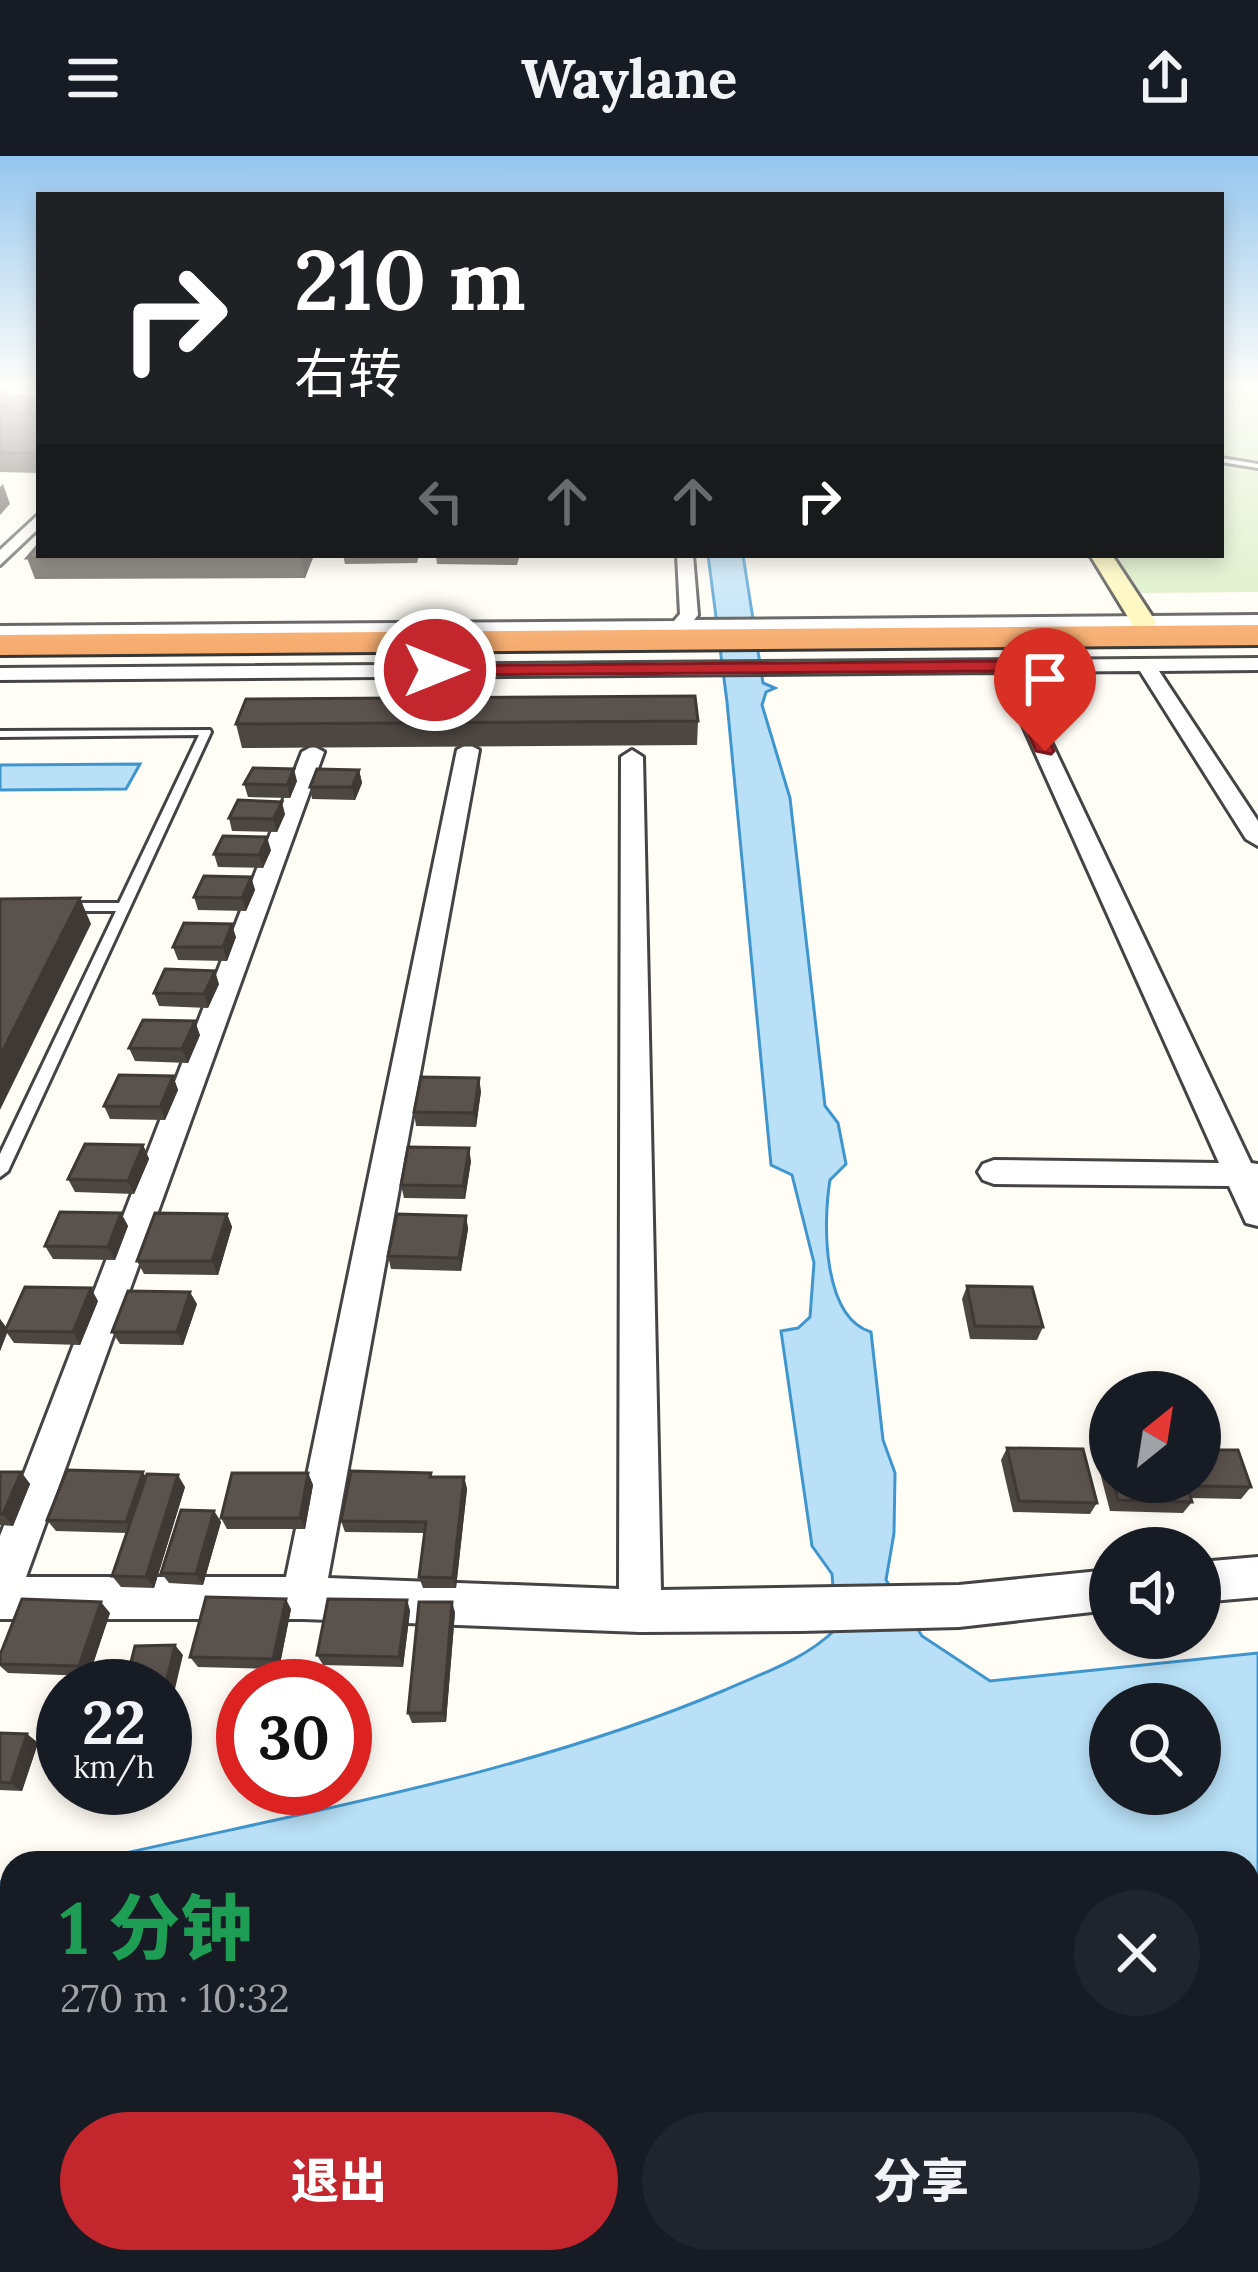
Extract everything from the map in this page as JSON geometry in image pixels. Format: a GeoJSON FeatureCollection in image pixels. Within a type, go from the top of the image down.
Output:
{"type":"FeatureCollection","features":[{"type":"Feature","properties":{"kind":"highway"},"geometry":{"type":"LineString","coordinates":[[775,647],[1258,634]]}},
{"type":"Feature","properties":{"kind":"highway"},"geometry":{"type":"LineString","coordinates":[[1,657],[702,643],[1258,651]]}},
{"type":"Feature","properties":{"kind":"street"},"geometry":{"type":"LineString","coordinates":[[0,560],[36,522]]}},
{"type":"Feature","properties":{"kind":"street"},"geometry":{"type":"LineString","coordinates":[[1,657],[702,643],[689,615],[685,558]]}},
{"type":"Feature","properties":{"kind":"street"},"geometry":{"type":"LineString","coordinates":[[1103,558],[1143,622]]}},
{"type":"Feature","properties":{"kind":"street"},"geometry":{"type":"LineString","coordinates":[[775,647],[1143,622],[1258,621]]}},
{"type":"Feature","properties":{"kind":"street"},"geometry":{"type":"LineString","coordinates":[[775,647],[1006,666],[1258,664]]}},
{"type":"Feature","properties":{"kind":"street"},"geometry":{"type":"LineString","coordinates":[[1146,665],[1258,839]]}},
{"type":"Feature","properties":{"kind":"street"},"geometry":{"type":"LineString","coordinates":[[1006,666],[1248,1174],[1258,1214]]}},
{"type":"Feature","properties":{"kind":"street"},"geometry":{"type":"LineString","coordinates":[[303,1598],[467,749]]}},
{"type":"Feature","properties":{"kind":"street"},"geometry":{"type":"LineString","coordinates":[[313,752],[0,1594],[303,1598],[640,1611],[958,1606],[1089,1592]]}},
{"type":"Feature","properties":{"kind":"street"},"geometry":{"type":"LineString","coordinates":[[632,757],[640,1611]]}},
{"type":"Feature","properties":{"kind":"street"},"geometry":{"type":"LineString","coordinates":[[994,1172],[1248,1174]]}},
{"type":"Feature","properties":{"kind":"street"},"geometry":{"type":"LineString","coordinates":[[1221,1580],[1258,1577]]}},
{"type":"Feature","properties":{"kind":"lane"},"geometry":{"type":"LineString","coordinates":[[0,734],[206,732],[0,1171]]}},
{"type":"Feature","properties":{"kind":"lane"},"geometry":{"type":"LineString","coordinates":[[41,907],[124,907]]}},
{"type":"Feature","properties":{"kind":"green space"},"geometry":{"type":"Polygon","coordinates":[[[1224,484],[1258,484],[1258,592],[1141,593],[1117,558],[1224,558],[1224,484]]]}},
{"type":"Feature","properties":{"kind":"water"},"geometry":{"type":"Polygon","coordinates":[[[708,558],[743,558],[763,683],[775,688],[766,692],[762,705],[790,798],[825,1106],[838,1123],[846,1164],[830,1180],[830,1266],[843,1308],[871,1332],[883,1440],[895,1473],[894,1533],[886,1580],[922,1636],[990,1681],[1258,1653],[1258,1851],[136,1851],[296,1815],[372,1815],[372,1798],[489,1769],[648,1720],[769,1671],[811,1649],[836,1629],[832,1574],[812,1546],[781,1331],[798,1328],[810,1317],[814,1263],[792,1175],[771,1165],[727,702],[708,558]]]}},
{"type":"Feature","properties":{"kind":"water"},"geometry":{"type":"Polygon","coordinates":[[[140,764],[126,789],[0,790],[0,765],[140,764]]]}},
{"type":"Feature","properties":{"kind":"building"},"geometry":{"type":"Polygon","coordinates":[[[695,696],[698,721],[236,724],[246,699],[695,696]]]}},
{"type":"Feature","properties":{"kind":"building"},"geometry":{"type":"Polygon","coordinates":[[[253,768],[294,769],[287,785],[244,784],[253,768]]]}},
{"type":"Feature","properties":{"kind":"building"},"geometry":{"type":"Polygon","coordinates":[[[317,769],[359,770],[352,787],[310,787],[317,769]]]}},
{"type":"Feature","properties":{"kind":"building"},"geometry":{"type":"Polygon","coordinates":[[[238,800],[282,802],[273,819],[229,818],[238,800]]]}},
{"type":"Feature","properties":{"kind":"building"},"geometry":{"type":"Polygon","coordinates":[[[223,836],[267,837],[259,855],[214,854],[223,836]]]}},
{"type":"Feature","properties":{"kind":"building"},"geometry":{"type":"Polygon","coordinates":[[[204,876],[251,877],[242,898],[194,897],[204,876]]]}},
{"type":"Feature","properties":{"kind":"building"},"geometry":{"type":"Polygon","coordinates":[[[80,898],[0,1056],[0,899],[80,898]]]}},
{"type":"Feature","properties":{"kind":"building"},"geometry":{"type":"Polygon","coordinates":[[[184,923],[232,924],[223,947],[173,947],[184,923]]]}},
{"type":"Feature","properties":{"kind":"building"},"geometry":{"type":"Polygon","coordinates":[[[165,969],[215,971],[204,994],[154,993],[165,969]]]}},
{"type":"Feature","properties":{"kind":"building"},"geometry":{"type":"Polygon","coordinates":[[[143,1020],[195,1021],[182,1049],[129,1048],[143,1020]]]}},
{"type":"Feature","properties":{"kind":"building"},"geometry":{"type":"Polygon","coordinates":[[[119,1075],[173,1076],[160,1107],[104,1106],[119,1075]]]}},
{"type":"Feature","properties":{"kind":"building"},"geometry":{"type":"Polygon","coordinates":[[[421,1077],[479,1078],[474,1113],[414,1112],[421,1077]]]}},
{"type":"Feature","properties":{"kind":"building"},"geometry":{"type":"Polygon","coordinates":[[[85,1144],[143,1145],[128,1181],[68,1179],[85,1144]]]}},
{"type":"Feature","properties":{"kind":"building"},"geometry":{"type":"Polygon","coordinates":[[[408,1147],[469,1148],[463,1186],[401,1185],[408,1147]]]}},
{"type":"Feature","properties":{"kind":"building"},"geometry":{"type":"Polygon","coordinates":[[[60,1212],[121,1213],[108,1247],[45,1246],[60,1212]]]}},
{"type":"Feature","properties":{"kind":"building"},"geometry":{"type":"Polygon","coordinates":[[[155,1213],[227,1214],[212,1261],[137,1261],[155,1213]]]}},
{"type":"Feature","properties":{"kind":"building"},"geometry":{"type":"Polygon","coordinates":[[[397,1214],[466,1216],[459,1258],[388,1256],[397,1214]]]}},
{"type":"Feature","properties":{"kind":"building"},"geometry":{"type":"Polygon","coordinates":[[[967,1286],[1032,1287],[1043,1327],[975,1326],[967,1286]]]}},
{"type":"Feature","properties":{"kind":"building"},"geometry":{"type":"Polygon","coordinates":[[[25,1287],[91,1288],[73,1332],[5,1331],[25,1287]]]}},
{"type":"Feature","properties":{"kind":"building"},"geometry":{"type":"Polygon","coordinates":[[[128,1291],[190,1292],[177,1332],[112,1332],[128,1291]]]}},
{"type":"Feature","properties":{"kind":"building"},"geometry":{"type":"Polygon","coordinates":[[[1007,1448],[1083,1449],[1089,1503],[1019,1501],[1007,1448]]]}},
{"type":"Feature","properties":{"kind":"building"},"geometry":{"type":"Polygon","coordinates":[[[1221,1450],[1238,1450],[1251,1487],[1221,1486],[1221,1450]]]}},
{"type":"Feature","properties":{"kind":"building"},"geometry":{"type":"Polygon","coordinates":[[[67,1470],[143,1472],[126,1522],[47,1520],[67,1470]]]}},
{"type":"Feature","properties":{"kind":"building"},"geometry":{"type":"Polygon","coordinates":[[[351,1471],[464,1477],[453,1578],[419,1577],[426,1522],[341,1521],[351,1471]]]}},
{"type":"Feature","properties":{"kind":"building"},"geometry":{"type":"Polygon","coordinates":[[[0,1472],[21,1472],[3,1514],[0,1514],[0,1472]]]}},
{"type":"Feature","properties":{"kind":"building"},"geometry":{"type":"Polygon","coordinates":[[[232,1473],[308,1473],[300,1518],[221,1518],[232,1473]]]}},
{"type":"Feature","properties":{"kind":"building"},"geometry":{"type":"Polygon","coordinates":[[[147,1474],[178,1475],[146,1577],[112,1576],[147,1474]]]}},
{"type":"Feature","properties":{"kind":"building"},"geometry":{"type":"Polygon","coordinates":[[[181,1510],[214,1511],[196,1574],[161,1573],[181,1510]]]}},
{"type":"Feature","properties":{"kind":"building"},"geometry":{"type":"Polygon","coordinates":[[[206,1597],[286,1599],[273,1659],[190,1657],[206,1597]]]}},
{"type":"Feature","properties":{"kind":"building"},"geometry":{"type":"Polygon","coordinates":[[[22,1599],[101,1602],[81,1659],[0,1664],[22,1599]]]}},
{"type":"Feature","properties":{"kind":"building"},"geometry":{"type":"Polygon","coordinates":[[[328,1599],[407,1600],[399,1657],[317,1655],[328,1599]]]}},
{"type":"Feature","properties":{"kind":"building"},"geometry":{"type":"Polygon","coordinates":[[[419,1602],[452,1602],[443,1713],[408,1713],[419,1602]]]}},
{"type":"Feature","properties":{"kind":"building"},"geometry":{"type":"Polygon","coordinates":[[[175,1645],[172,1659],[132,1659],[135,1646],[175,1645]]]}},
{"type":"Feature","properties":{"kind":"building"},"geometry":{"type":"Polygon","coordinates":[[[0,1733],[27,1734],[11,1783],[0,1782],[0,1733]]]}},
{"type":"Feature","properties":{"kind":"route"},"geometry":{"type":"LineString","coordinates":[[435,670],[1006,666],[1045,751]]}}]}
